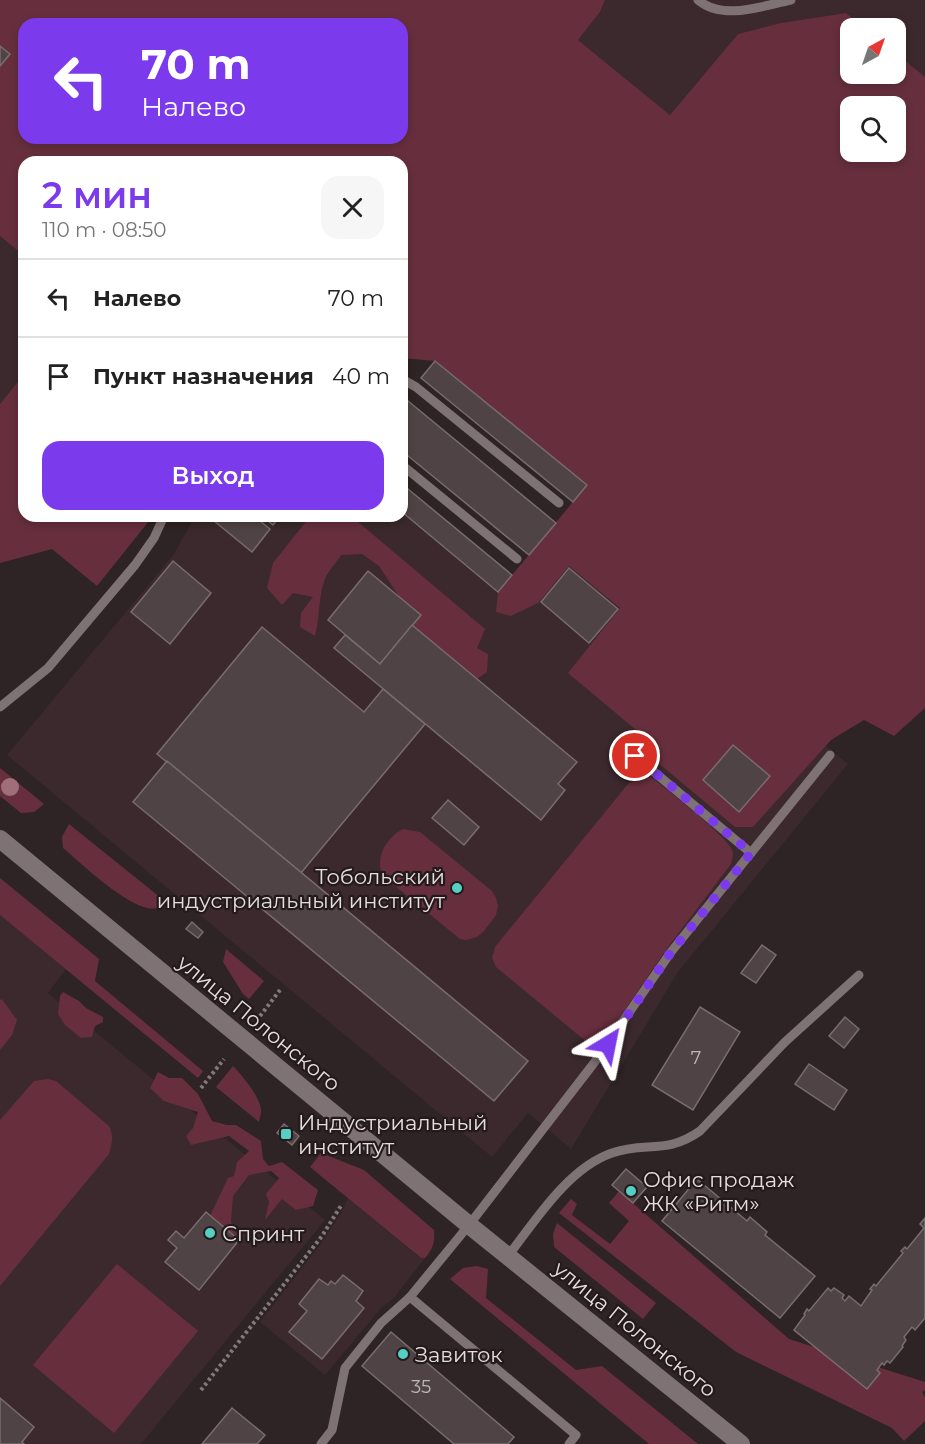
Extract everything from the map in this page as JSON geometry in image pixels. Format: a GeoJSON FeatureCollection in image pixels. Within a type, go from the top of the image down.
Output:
{"type":"FeatureCollection","features":[{"type":"Feature","properties":{"kind":"main road","name":"улица Полонского"},"geometry":{"type":"LineString","coordinates":[[0,839],[469,1225],[741,1444]]}},
{"type":"Feature","properties":{"kind":"lane"},"geometry":{"type":"LineString","coordinates":[[698,0],[720,11],[737,11],[791,0]]}},
{"type":"Feature","properties":{"kind":"lane"},"geometry":{"type":"LineString","coordinates":[[408,382],[417,387],[559,503]]}},
{"type":"Feature","properties":{"kind":"lane"},"geometry":{"type":"LineString","coordinates":[[408,470],[517,559]]}},
{"type":"Feature","properties":{"kind":"lane"},"geometry":{"type":"LineString","coordinates":[[0,707],[48,668],[135,565],[162,522]]}},
{"type":"Feature","properties":{"kind":"lane"},"geometry":{"type":"LineString","coordinates":[[321,1444],[332,1430],[345,1368],[381,1323],[410,1297],[469,1225],[594,1063],[671,952],[830,755]]}},
{"type":"Feature","properties":{"kind":"lane"},"geometry":{"type":"LineString","coordinates":[[635,756],[751,853]]}},
{"type":"Feature","properties":{"kind":"lane"},"geometry":{"type":"LineString","coordinates":[[508,1256],[557,1194],[590,1165],[612,1153],[673,1145],[687,1140],[700,1131],[778,1049],[859,975]]}},
{"type":"Feature","properties":{"kind":"lane"},"geometry":{"type":"LineString","coordinates":[[410,1297],[576,1436],[569,1444]]}},
{"type":"Feature","properties":{"kind":"path"},"geometry":{"type":"LineString","coordinates":[[260,1016],[280,990]]}},
{"type":"Feature","properties":{"kind":"path"},"geometry":{"type":"LineString","coordinates":[[201,1088],[224,1059]]}},
{"type":"Feature","properties":{"kind":"path"},"geometry":{"type":"LineString","coordinates":[[201,1390],[315,1245],[342,1204]]}},
{"type":"Feature","properties":{"kind":"shaded area"},"geometry":{"type":"Polygon","coordinates":[[[0,0],[605,0],[600,12],[578,40],[670,115],[738,34],[781,23],[846,13],[852,18],[840,18],[840,84],[906,84],[906,61],[925,77],[925,708],[894,736],[864,720],[831,740],[753,827],[735,827],[651,757],[654,745],[568,673],[620,608],[569,566],[538,603],[511,616],[496,612],[498,592],[587,485],[435,361],[408,359],[408,156],[18,156],[18,251],[0,236],[0,66],[10,54],[0,46],[0,0]],[[733,745],[703,780],[739,812],[769,776],[733,745]]]}},
{"type":"Feature","properties":{"kind":"shaded area"},"geometry":{"type":"Polygon","coordinates":[[[605,0],[925,0],[925,77],[906,61],[906,18],[852,18],[846,13],[781,23],[738,34],[670,115],[578,40],[600,12],[605,0]]]}},
{"type":"Feature","properties":{"kind":"shaded area"},"geometry":{"type":"Polygon","coordinates":[[[0,236],[18,251],[18,382],[0,404],[0,236]]]}},
{"type":"Feature","properties":{"kind":"shaded area"},"geometry":{"type":"Polygon","coordinates":[[[18,382],[18,522],[148,522],[97,586],[52,549],[0,563],[0,404],[18,382]]]}},
{"type":"Feature","properties":{"kind":"shaded area","name":"Тобольский индустриальный институт"},"geometry":{"type":"Polygon","coordinates":[[[408,517],[498,592],[556,523],[848,764],[678,972],[571,1149],[528,1113],[492,1157],[7,755],[174,554],[192,522],[215,522],[252,552],[270,529],[261,522],[272,524],[274,522],[408,522],[408,517]]]}},
{"type":"Feature","properties":{"kind":"shaded area"},"geometry":{"type":"Polygon","coordinates":[[[306,522],[358,522],[485,629],[477,648],[488,654],[487,672],[477,679],[412,625],[400,598],[379,566],[362,554],[341,555],[328,573],[321,593],[315,636],[300,627],[301,613],[313,597],[293,593],[282,605],[267,588],[273,563],[306,522]]]}},
{"type":"Feature","properties":{"kind":"shaded area"},"geometry":{"type":"Polygon","coordinates":[[[0,768],[44,804],[34,812],[21,813],[0,796],[0,768]]]}},
{"type":"Feature","properties":{"kind":"shaded area"},"geometry":{"type":"Polygon","coordinates":[[[641,776],[651,777],[719,834],[733,852],[731,864],[668,947],[607,1036],[599,1041],[588,1043],[496,967],[492,958],[495,947],[628,784],[641,776]]]}},
{"type":"Feature","properties":{"kind":"shaded area"},"geometry":{"type":"Polygon","coordinates":[[[69,824],[164,902],[156,908],[144,907],[113,890],[98,878],[63,848],[62,837],[69,824]]]}},
{"type":"Feature","properties":{"kind":"shaded area"},"geometry":{"type":"Polygon","coordinates":[[[403,829],[420,832],[492,891],[498,906],[496,915],[477,937],[460,939],[383,876],[380,862],[383,849],[391,838],[403,829]]]}},
{"type":"Feature","properties":{"kind":"shaded area"},"geometry":{"type":"Polygon","coordinates":[[[0,878],[99,959],[95,981],[203,1071],[198,1078],[0,915],[0,878]]]}},
{"type":"Feature","properties":{"kind":"shaded area"},"geometry":{"type":"Polygon","coordinates":[[[0,915],[66,969],[48,993],[325,1220],[141,1444],[0,1444],[0,915]]]}},
{"type":"Feature","properties":{"kind":"shaded area"},"geometry":{"type":"Polygon","coordinates":[[[226,949],[264,981],[249,999],[243,994],[223,962],[226,949]]]}},
{"type":"Feature","properties":{"kind":"shaded area"},"geometry":{"type":"Polygon","coordinates":[[[63,992],[103,1017],[103,1022],[95,1026],[92,1037],[81,1038],[65,1025],[58,1014],[60,996],[63,992]]]}},
{"type":"Feature","properties":{"kind":"shaded area"},"geometry":{"type":"Polygon","coordinates":[[[2,999],[17,1020],[12,1035],[0,1050],[0,1000],[2,999]]]}},
{"type":"Feature","properties":{"kind":"shaded area"},"geometry":{"type":"Polygon","coordinates":[[[233,1066],[255,1094],[261,1112],[259,1122],[216,1087],[233,1066]]]}},
{"type":"Feature","properties":{"kind":"shaded area"},"geometry":{"type":"Polygon","coordinates":[[[158,1072],[169,1078],[182,1078],[198,1094],[212,1121],[236,1125],[261,1141],[263,1159],[269,1166],[282,1162],[318,1190],[313,1206],[296,1210],[282,1199],[265,1220],[269,1202],[266,1194],[279,1178],[271,1171],[249,1175],[233,1196],[231,1221],[239,1240],[210,1216],[228,1178],[234,1176],[237,1162],[249,1151],[229,1136],[191,1145],[186,1136],[193,1128],[198,1112],[164,1101],[150,1088],[158,1072]]]}},
{"type":"Feature","properties":{"kind":"shaded area"},"geometry":{"type":"Polygon","coordinates":[[[48,1079],[56,1081],[109,1126],[112,1136],[111,1146],[109,1154],[0,1286],[0,1120],[34,1081],[48,1079]]]}},
{"type":"Feature","properties":{"kind":"shaded area"},"geometry":{"type":"Polygon","coordinates":[[[321,1153],[364,1170],[434,1230],[433,1245],[425,1258],[421,1258],[310,1167],[321,1153]]]}},
{"type":"Feature","properties":{"kind":"shaded area"},"geometry":{"type":"Polygon","coordinates":[[[619,1191],[789,1339],[925,1382],[925,1390],[922,1392],[925,1397],[925,1421],[904,1441],[892,1428],[736,1352],[559,1213],[571,1199],[577,1204],[572,1215],[610,1244],[629,1221],[609,1203],[619,1191]]]}},
{"type":"Feature","properties":{"kind":"shaded area"},"geometry":{"type":"Polygon","coordinates":[[[348,1198],[420,1258],[425,1258],[393,1299],[382,1307],[325,1375],[260,1322],[320,1245],[348,1198]]]}},
{"type":"Feature","properties":{"kind":"shaded area"},"geometry":{"type":"Polygon","coordinates":[[[557,1223],[656,1303],[643,1319],[554,1247],[553,1234],[557,1223]]]}},
{"type":"Feature","properties":{"kind":"shaded area"},"geometry":{"type":"Polygon","coordinates":[[[117,1264],[198,1331],[114,1433],[33,1365],[117,1264]]]}},
{"type":"Feature","properties":{"kind":"shaded area"},"geometry":{"type":"Polygon","coordinates":[[[477,1266],[488,1269],[486,1298],[576,1370],[602,1366],[698,1444],[649,1444],[450,1279],[463,1268],[477,1266]]]}},
{"type":"Feature","properties":{"kind":"building"},"geometry":{"type":"Polygon","coordinates":[[[0,46],[10,54],[0,66],[0,46]]]}},
{"type":"Feature","properties":{"kind":"building"},"geometry":{"type":"Polygon","coordinates":[[[435,361],[587,485],[573,502],[421,378],[435,361]]]}},
{"type":"Feature","properties":{"kind":"building"},"geometry":{"type":"Polygon","coordinates":[[[408,401],[556,523],[529,555],[408,456],[408,401]]]}},
{"type":"Feature","properties":{"kind":"building"},"geometry":{"type":"Polygon","coordinates":[[[408,489],[512,575],[498,592],[408,517],[408,489]]]}},
{"type":"Feature","properties":{"kind":"building"},"geometry":{"type":"Polygon","coordinates":[[[215,522],[261,522],[270,529],[252,552],[215,522]]]}},
{"type":"Feature","properties":{"kind":"building"},"geometry":{"type":"Polygon","coordinates":[[[173,561],[211,593],[170,644],[131,612],[173,561]]]}},
{"type":"Feature","properties":{"kind":"building"},"geometry":{"type":"Polygon","coordinates":[[[569,568],[618,609],[589,643],[541,602],[569,568]]]}},
{"type":"Feature","properties":{"kind":"building"},"geometry":{"type":"Polygon","coordinates":[[[368,571],[421,615],[380,664],[328,620],[368,571]]]}},
{"type":"Feature","properties":{"kind":"building"},"geometry":{"type":"Polygon","coordinates":[[[412,625],[577,762],[558,784],[565,790],[541,820],[334,648],[345,635],[380,664],[412,625]]]}},
{"type":"Feature","properties":{"kind":"building"},"geometry":{"type":"Polygon","coordinates":[[[262,627],[364,712],[383,689],[425,724],[301,873],[157,754],[262,627]]]}},
{"type":"Feature","properties":{"kind":"building"},"geometry":{"type":"Polygon","coordinates":[[[733,745],[770,776],[739,812],[703,780],[733,745]]]}},
{"type":"Feature","properties":{"kind":"building"},"geometry":{"type":"Polygon","coordinates":[[[167,761],[528,1061],[494,1101],[133,802],[167,761]]]}},
{"type":"Feature","properties":{"kind":"building"},"geometry":{"type":"Polygon","coordinates":[[[448,800],[479,827],[464,845],[432,818],[448,800]]]}},
{"type":"Feature","properties":{"kind":"building"},"geometry":{"type":"Polygon","coordinates":[[[192,922],[203,932],[198,938],[186,929],[192,922]]]}},
{"type":"Feature","properties":{"kind":"building"},"geometry":{"type":"Polygon","coordinates":[[[762,945],[776,955],[756,983],[741,973],[762,945]]]}},
{"type":"Feature","properties":{"kind":"building"},"geometry":{"type":"Polygon","coordinates":[[[700,1007],[740,1032],[693,1110],[652,1085],[700,1007]]]}},
{"type":"Feature","properties":{"kind":"building"},"geometry":{"type":"Polygon","coordinates":[[[845,1017],[859,1029],[844,1048],[829,1036],[845,1017]]]}},
{"type":"Feature","properties":{"kind":"building"},"geometry":{"type":"Polygon","coordinates":[[[809,1064],[847,1090],[834,1110],[795,1084],[809,1064]]]}},
{"type":"Feature","properties":{"kind":"building"},"geometry":{"type":"Polygon","coordinates":[[[284,1124],[299,1136],[292,1145],[277,1133],[284,1124]]]}},
{"type":"Feature","properties":{"kind":"building"},"geometry":{"type":"Polygon","coordinates":[[[626,1169],[647,1187],[633,1203],[612,1185],[626,1169]]]}},
{"type":"Feature","properties":{"kind":"building"},"geometry":{"type":"Polygon","coordinates":[[[697,1179],[747,1221],[750,1217],[767,1232],[765,1235],[815,1276],[780,1318],[662,1221],[697,1179]]]}},
{"type":"Feature","properties":{"kind":"building"},"geometry":{"type":"Polygon","coordinates":[[[206,1212],[239,1240],[199,1290],[165,1262],[177,1248],[168,1240],[176,1231],[184,1238],[206,1212]]]}},
{"type":"Feature","properties":{"kind":"building"},"geometry":{"type":"Polygon","coordinates":[[[925,1218],[925,1318],[915,1330],[912,1327],[904,1337],[906,1340],[903,1347],[890,1363],[887,1361],[884,1365],[882,1363],[877,1370],[880,1373],[867,1389],[794,1330],[807,1309],[809,1311],[828,1288],[831,1291],[834,1288],[844,1295],[842,1298],[845,1301],[849,1296],[861,1306],[874,1284],[876,1286],[903,1253],[901,1251],[905,1247],[907,1249],[924,1228],[920,1224],[925,1218]]]}},
{"type":"Feature","properties":{"kind":"building"},"geometry":{"type":"Polygon","coordinates":[[[343,1275],[363,1291],[356,1301],[364,1308],[322,1359],[289,1332],[307,1311],[299,1304],[319,1279],[328,1285],[331,1281],[335,1284],[343,1275]]]}},
{"type":"Feature","properties":{"kind":"building"},"geometry":{"type":"Polygon","coordinates":[[[391,1332],[514,1437],[508,1444],[454,1444],[362,1366],[391,1332]]]}},
{"type":"Feature","properties":{"kind":"building"},"geometry":{"type":"Polygon","coordinates":[[[0,1398],[34,1427],[22,1442],[24,1444],[0,1444],[0,1398]]]}},
{"type":"Feature","properties":{"kind":"building"},"geometry":{"type":"Polygon","coordinates":[[[232,1408],[265,1435],[257,1444],[202,1444],[232,1408]]]}},
{"type":"Feature","properties":{"kind":"place","name":"Тобольский индустриальный институт"},"geometry":{"type":"Point","coordinates":[457,888]}},
{"type":"Feature","properties":{"kind":"place","name":"Индустриальный институт"},"geometry":{"type":"Point","coordinates":[286,1134]}},
{"type":"Feature","properties":{"kind":"place","name":"Офис продаж ЖК «Ритм»"},"geometry":{"type":"Point","coordinates":[631,1191]}},
{"type":"Feature","properties":{"kind":"place","name":"Спринт"},"geometry":{"type":"Point","coordinates":[210,1233]}},
{"type":"Feature","properties":{"kind":"place","name":"Завиток"},"geometry":{"type":"Point","coordinates":[403,1354]}},
{"type":"Feature","properties":{"kind":"route"},"geometry":{"type":"LineString","coordinates":[[608,1044],[671,952],[751,853],[635,756]]}}]}
